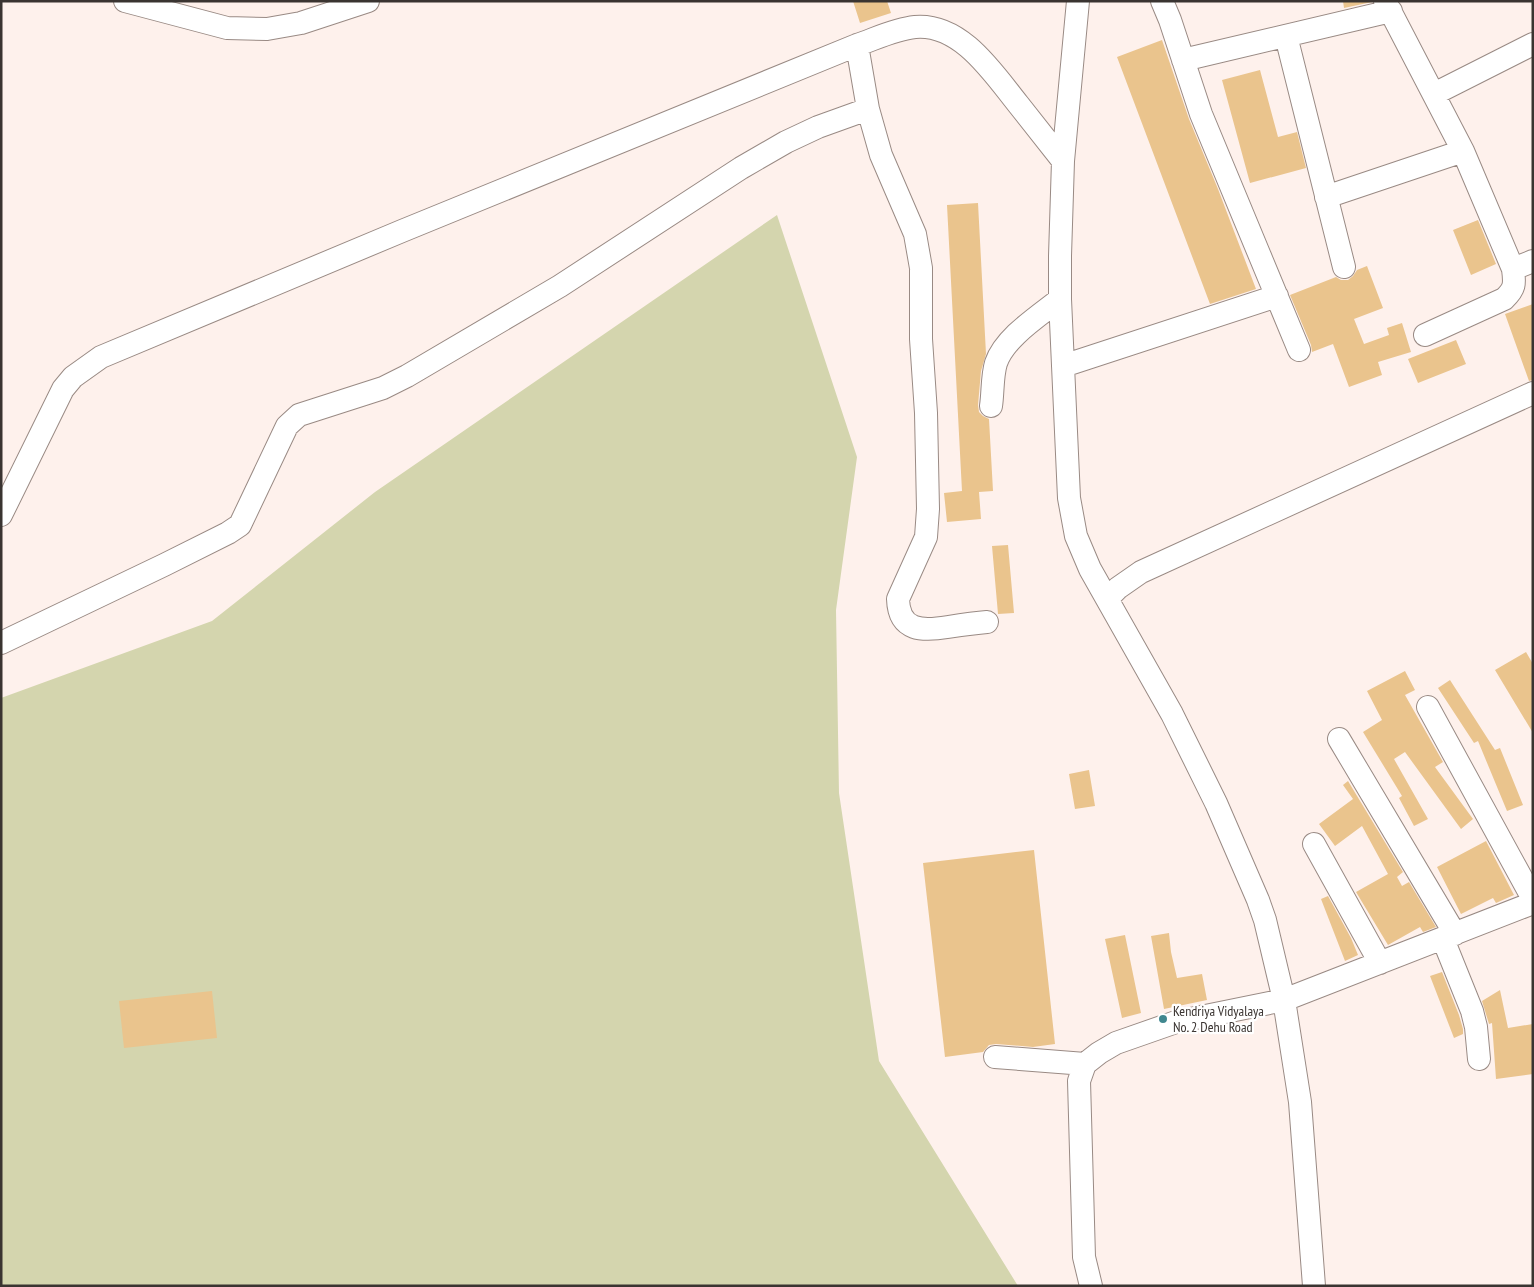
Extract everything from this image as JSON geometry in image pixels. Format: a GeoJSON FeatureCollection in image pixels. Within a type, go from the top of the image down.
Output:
{"type":"FeatureCollection","features":[{"type":"Feature","properties":{"kind":"lane"},"geometry":{"type":"LineString","coordinates":[[134,2],[227,28],[267,29],[300,24],[368,1]]}},
{"type":"Feature","properties":{"kind":"lane"},"geometry":{"type":"LineString","coordinates":[[1078,1],[1063,161],[1060,299],[1068,498],[1076,536],[1090,569],[1172,714],[1216,803],[1258,900],[1267,928],[1284,1000],[1300,1102],[1314,1286]]}},
{"type":"Feature","properties":{"kind":"lane"},"geometry":{"type":"LineString","coordinates":[[1162,1],[1201,114],[1299,350]]}},
{"type":"Feature","properties":{"kind":"lane"},"geometry":{"type":"LineString","coordinates":[[1183,60],[1286,36],[1388,6],[1523,265],[1515,280],[1512,291],[1504,300],[1425,335]]}},
{"type":"Feature","properties":{"kind":"lane"},"geometry":{"type":"LineString","coordinates":[[1,515],[63,389],[74,377],[101,357],[402,231],[857,45],[896,31],[916,27],[930,28],[947,33],[963,43],[990,69],[1063,161]]}},
{"type":"Feature","properties":{"kind":"lane"},"geometry":{"type":"LineString","coordinates":[[1286,36],[1344,267]]}},
{"type":"Feature","properties":{"kind":"lane"},"geometry":{"type":"LineString","coordinates":[[1434,94],[1533,44]]}},
{"type":"Feature","properties":{"kind":"lane"},"geometry":{"type":"LineString","coordinates":[[857,45],[868,109],[882,155],[915,234],[921,268],[921,339],[926,413],[928,509],[926,537],[898,599],[898,609],[904,620],[919,630],[987,622]]}},
{"type":"Feature","properties":{"kind":"lane"},"geometry":{"type":"LineString","coordinates":[[1,643],[164,566],[240,525],[287,426],[299,415],[382,388],[407,376],[560,286],[741,168],[786,142],[818,127],[868,109]]}},
{"type":"Feature","properties":{"kind":"lane"},"geometry":{"type":"LineString","coordinates":[[1326,197],[1464,151]]}},
{"type":"Feature","properties":{"kind":"lane"},"geometry":{"type":"LineString","coordinates":[[1063,366],[1277,296]]}},
{"type":"Feature","properties":{"kind":"lane"},"geometry":{"type":"LineString","coordinates":[[991,406],[996,364],[1002,351],[1010,341],[1060,299]]}},
{"type":"Feature","properties":{"kind":"lane"},"geometry":{"type":"LineString","coordinates":[[1107,599],[1118,588],[1141,572],[1533,393]]}},
{"type":"Feature","properties":{"kind":"lane"},"geometry":{"type":"LineString","coordinates":[[1428,707],[1533,899]]}},
{"type":"Feature","properties":{"kind":"lane"},"geometry":{"type":"LineString","coordinates":[[1339,739],[1449,936],[1476,1027],[1479,1059]]}},
{"type":"Feature","properties":{"kind":"lane"},"geometry":{"type":"LineString","coordinates":[[1314,844],[1380,963]]}},
{"type":"Feature","properties":{"kind":"lane"},"geometry":{"type":"LineString","coordinates":[[1091,1286],[1084,1257],[1079,1081],[1085,1064],[1099,1052],[1116,1043],[1176,1022],[1284,1000],[1533,903]]}},
{"type":"Feature","properties":{"kind":"lane"},"geometry":{"type":"LineString","coordinates":[[994,1057],[1085,1064]]}},
{"type":"Feature","properties":{"kind":"green space"},"geometry":{"type":"Polygon","coordinates":[[[777,215],[857,457],[836,610],[839,793],[879,1061],[1018,1286],[1,1286],[1,698],[212,621],[375,492],[777,215]]]}},
{"type":"Feature","properties":{"kind":"building"},"geometry":{"type":"Polygon","coordinates":[[[853,1],[887,1],[891,13],[860,23],[853,1]]]}},
{"type":"Feature","properties":{"kind":"building"},"geometry":{"type":"Polygon","coordinates":[[[1343,1],[1372,1],[1372,2],[1344,8],[1343,1]]]}},
{"type":"Feature","properties":{"kind":"building"},"geometry":{"type":"Polygon","coordinates":[[[1162,40],[1189,119],[1256,289],[1210,304],[1117,57],[1162,40]]]}},
{"type":"Feature","properties":{"kind":"building"},"geometry":{"type":"Polygon","coordinates":[[[1260,70],[1278,137],[1297,132],[1306,168],[1250,183],[1222,80],[1260,70]]]}},
{"type":"Feature","properties":{"kind":"building"},"geometry":{"type":"Polygon","coordinates":[[[978,203],[986,354],[981,371],[978,405],[979,412],[989,419],[993,491],[979,492],[981,519],[947,522],[944,493],[962,491],[947,205],[978,203]]]}},
{"type":"Feature","properties":{"kind":"building"},"geometry":{"type":"Polygon","coordinates":[[[1478,220],[1496,264],[1471,275],[1453,230],[1478,220]]]}},
{"type":"Feature","properties":{"kind":"building"},"geometry":{"type":"Polygon","coordinates":[[[1367,266],[1383,308],[1354,319],[1364,344],[1389,335],[1387,328],[1402,323],[1411,352],[1378,362],[1382,375],[1349,387],[1333,344],[1312,352],[1311,345],[1290,295],[1336,277],[1341,280],[1348,280],[1357,270],[1367,266]]]}},
{"type":"Feature","properties":{"kind":"building"},"geometry":{"type":"Polygon","coordinates":[[[1533,304],[1533,380],[1529,381],[1505,314],[1533,304]]]}},
{"type":"Feature","properties":{"kind":"building"},"geometry":{"type":"Polygon","coordinates":[[[1456,340],[1466,364],[1418,383],[1408,359],[1456,340]]]}},
{"type":"Feature","properties":{"kind":"building"},"geometry":{"type":"Polygon","coordinates":[[[1008,545],[1014,613],[998,614],[992,546],[1008,545]]]}},
{"type":"Feature","properties":{"kind":"building"},"geometry":{"type":"Polygon","coordinates":[[[1526,652],[1533,664],[1533,733],[1495,670],[1526,652]]]}},
{"type":"Feature","properties":{"kind":"building"},"geometry":{"type":"Polygon","coordinates":[[[1405,671],[1415,690],[1405,695],[1443,762],[1435,767],[1473,819],[1461,829],[1405,752],[1394,759],[1428,819],[1414,826],[1399,798],[1402,796],[1363,732],[1382,720],[1367,691],[1405,671]]]}},
{"type":"Feature","properties":{"kind":"building"},"geometry":{"type":"Polygon","coordinates":[[[1450,680],[1495,750],[1500,748],[1523,805],[1507,811],[1478,741],[1474,743],[1438,688],[1450,680]]]}},
{"type":"Feature","properties":{"kind":"building"},"geometry":{"type":"Polygon","coordinates":[[[1089,770],[1095,806],[1075,809],[1069,774],[1089,770]]]}},
{"type":"Feature","properties":{"kind":"building"},"geometry":{"type":"Polygon","coordinates":[[[1348,781],[1403,872],[1397,877],[1402,886],[1409,882],[1436,927],[1423,932],[1420,927],[1388,945],[1356,892],[1388,874],[1362,826],[1335,846],[1319,824],[1353,799],[1343,785],[1348,781]]]}},
{"type":"Feature","properties":{"kind":"building"},"geometry":{"type":"Polygon","coordinates":[[[1486,841],[1514,895],[1496,903],[1493,898],[1461,914],[1437,867],[1486,841]]]}},
{"type":"Feature","properties":{"kind":"building"},"geometry":{"type":"Polygon","coordinates":[[[1034,850],[1055,1044],[1033,1047],[996,1044],[989,1045],[983,1052],[945,1057],[923,863],[1034,850]]]}},
{"type":"Feature","properties":{"kind":"building"},"geometry":{"type":"Polygon","coordinates":[[[1328,896],[1358,955],[1345,961],[1321,899],[1328,896]]]}},
{"type":"Feature","properties":{"kind":"building"},"geometry":{"type":"Polygon","coordinates":[[[1169,933],[1177,978],[1202,974],[1207,1000],[1164,1009],[1151,936],[1169,933]]]}},
{"type":"Feature","properties":{"kind":"building"},"geometry":{"type":"Polygon","coordinates":[[[1125,935],[1141,1013],[1122,1018],[1105,939],[1125,935]]]}},
{"type":"Feature","properties":{"kind":"building"},"geometry":{"type":"Polygon","coordinates":[[[1442,972],[1463,1029],[1463,1034],[1454,1038],[1430,976],[1442,972]]]}},
{"type":"Feature","properties":{"kind":"building"},"geometry":{"type":"Polygon","coordinates":[[[1500,990],[1508,1028],[1533,1024],[1533,1074],[1496,1079],[1492,1023],[1489,1024],[1482,1001],[1500,990]]]}},
{"type":"Feature","properties":{"kind":"building"},"geometry":{"type":"Polygon","coordinates":[[[212,991],[217,1038],[124,1048],[119,1001],[212,991]]]}},
{"type":"Feature","properties":{"kind":"place","name":"Kendriya Vidyalaya No. 2 Dehu Road"},"geometry":{"type":"Point","coordinates":[1163,1019]}}]}
